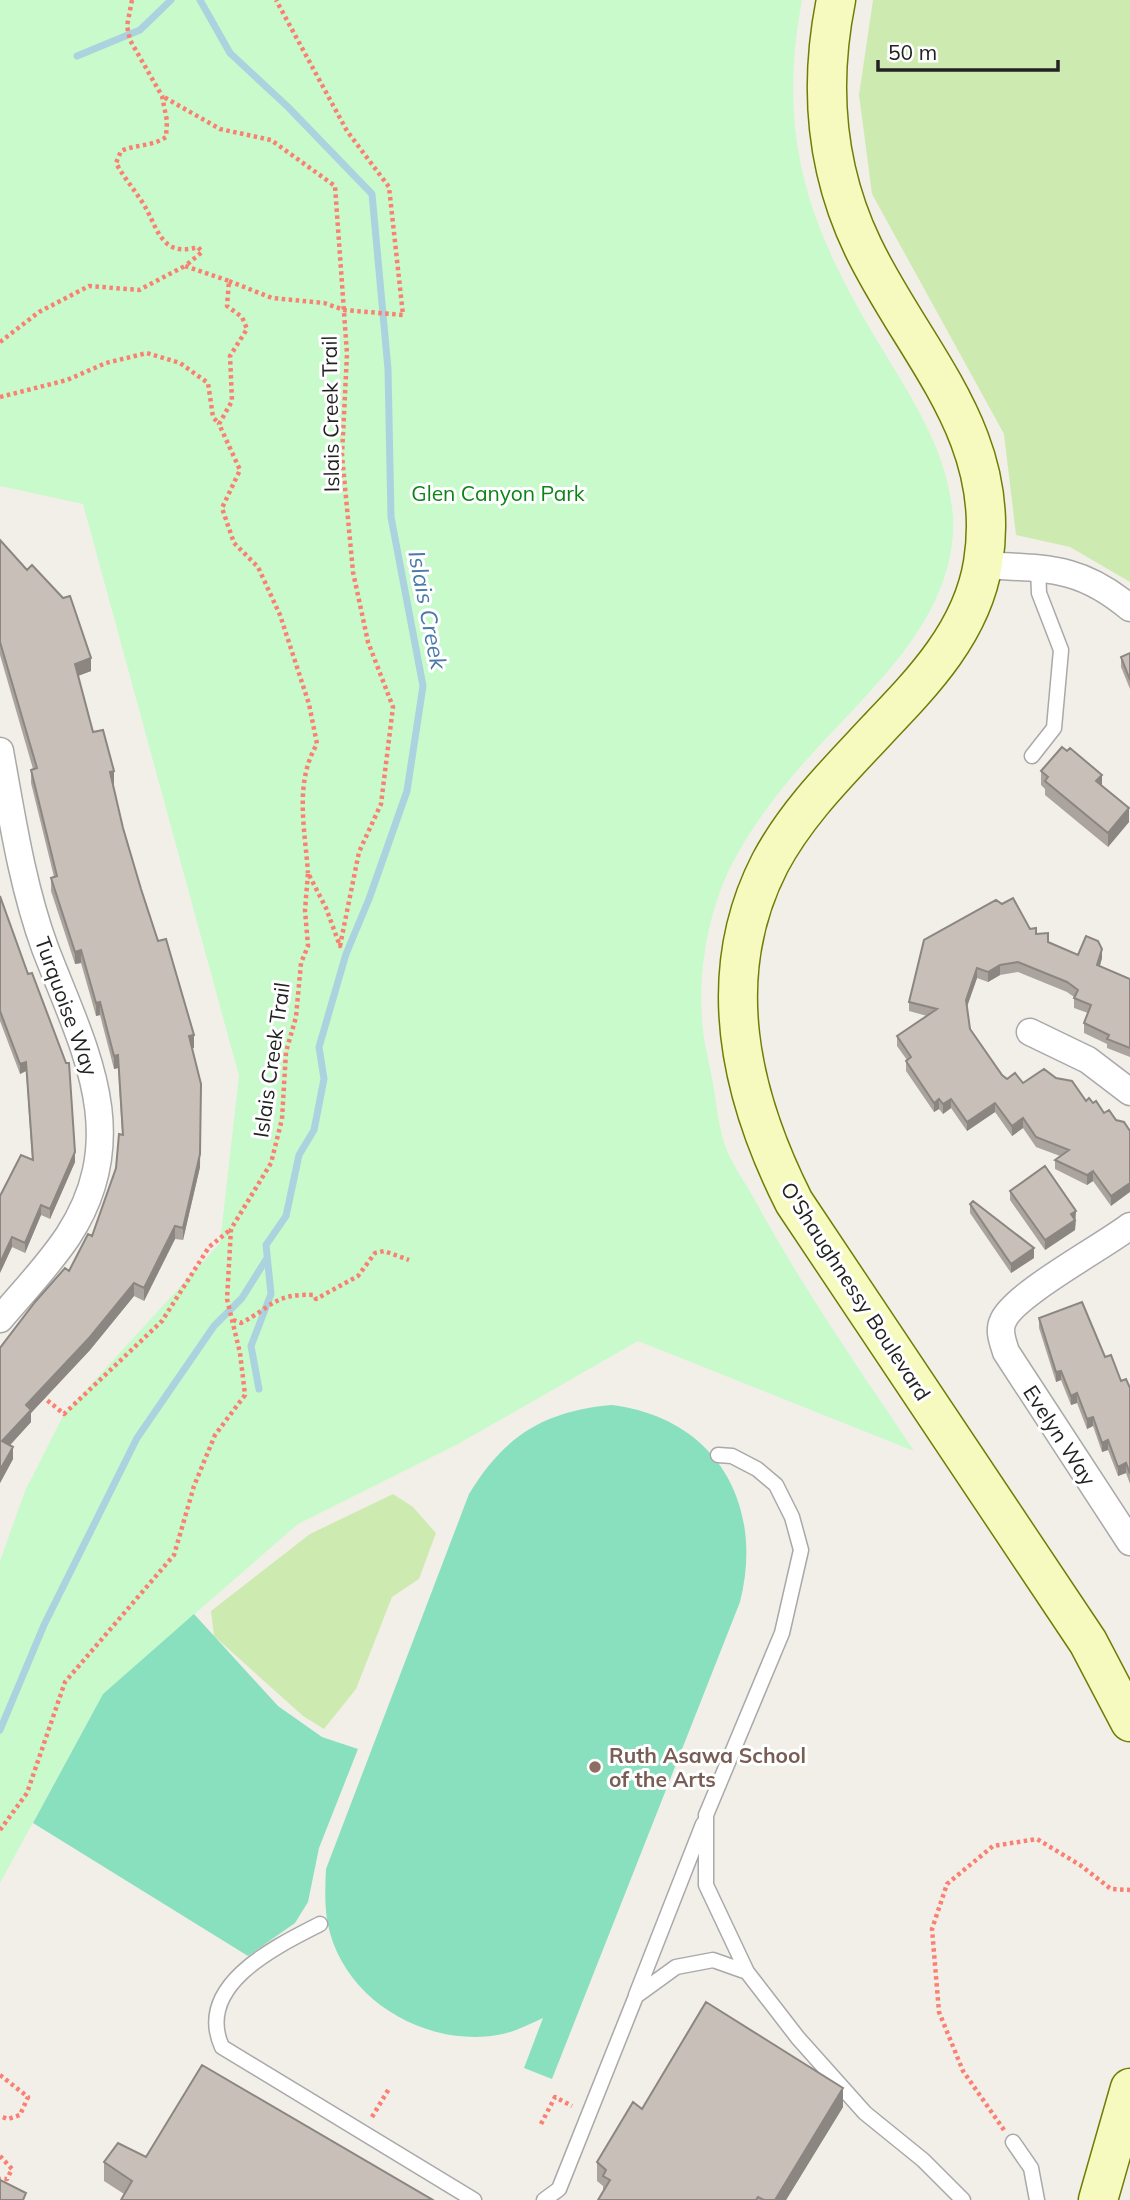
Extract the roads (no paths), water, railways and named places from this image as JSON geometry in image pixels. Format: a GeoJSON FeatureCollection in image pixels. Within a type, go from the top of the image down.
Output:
{"type":"FeatureCollection","features":[{"type":"Feature","properties":{"kind":"main road","name":"O'Shaughnessy Boulevard"},"geometry":{"type":"LineString","coordinates":[[836,0],[826,71],[827,121],[835,171],[851,219],[872,265],[956,405],[970,439],[982,477],[986,507],[983,565],[968,610],[946,652],[811,802],[770,863],[752,909],[741,959],[738,1012],[743,1063],[762,1134],[794,1202],[1088,1642],[1130,1722]]}},
{"type":"Feature","properties":{"kind":"main road"},"geometry":{"type":"LineString","coordinates":[[1098,2200],[1130,2088]]}},
{"type":"Feature","properties":{"kind":"street"},"geometry":{"type":"LineString","coordinates":[[983,565],[1038,568],[1075,574],[1095,582],[1130,608]]}},
{"type":"Feature","properties":{"kind":"street","name":"Turquoise Way"},"geometry":{"type":"LineString","coordinates":[[0,751],[33,908],[92,1071],[100,1110],[101,1149],[94,1181],[68,1236],[0,1318]]}},
{"type":"Feature","properties":{"kind":"street"},"geometry":{"type":"LineString","coordinates":[[1030,1032],[1088,1060],[1130,1092]]}},
{"type":"Feature","properties":{"kind":"street","name":"Evelyn Way"},"geometry":{"type":"LineString","coordinates":[[1130,1226],[1019,1301],[1001,1323],[1001,1339],[1006,1352],[1130,1542]]}},
{"type":"Feature","properties":{"kind":"lane"},"geometry":{"type":"LineString","coordinates":[[1032,757],[1054,727],[1061,650],[1039,593],[1038,568]]}},
{"type":"Feature","properties":{"kind":"lane"},"geometry":{"type":"LineString","coordinates":[[544,2200],[559,2189],[706,1815],[782,1633],[801,1550],[792,1517],[776,1486],[757,1469],[732,1456],[718,1455]]}},
{"type":"Feature","properties":{"kind":"lane"},"geometry":{"type":"LineString","coordinates":[[706,1815],[706,1885],[747,1972],[798,2038],[865,2113],[923,2160],[963,2200]]}},
{"type":"Feature","properties":{"kind":"lane"},"geometry":{"type":"LineString","coordinates":[[320,1924],[270,1950],[239,1975],[225,1994],[217,2014],[215,2033],[222,2046],[235,2057],[474,2200]]}},
{"type":"Feature","properties":{"kind":"lane"},"geometry":{"type":"LineString","coordinates":[[636,1996],[676,1968],[713,1960],[747,1972]]}},
{"type":"Feature","properties":{"kind":"lane"},"geometry":{"type":"LineString","coordinates":[[1013,2142],[1031,2168],[1037,2200]]}},
{"type":"Feature","properties":{"kind":"waterway"},"geometry":{"type":"LineString","coordinates":[[77,56],[140,30],[171,0]]}},
{"type":"Feature","properties":{"kind":"waterway","name":"Islais Creek"},"geometry":{"type":"LineString","coordinates":[[200,0],[230,53],[288,107],[372,194],[388,369],[391,517],[423,686],[407,791],[369,899],[346,954],[319,1047],[324,1079],[314,1130],[299,1155],[286,1216],[266,1245],[271,1294],[251,1346],[259,1389]]}},
{"type":"Feature","properties":{"kind":"waterway"},"geometry":{"type":"LineString","coordinates":[[0,1730],[44,1625],[137,1438],[214,1326],[242,1298],[267,1258]]}},
{"type":"Feature","properties":{"kind":"place","name":"Ruth Asawa School of the Arts"},"geometry":{"type":"Point","coordinates":[595,1767]}},
{"type":"Feature","properties":{"kind":"park label","name":"Glen Canyon Park"},"geometry":{"type":"Point","coordinates":[498,493]}}]}
